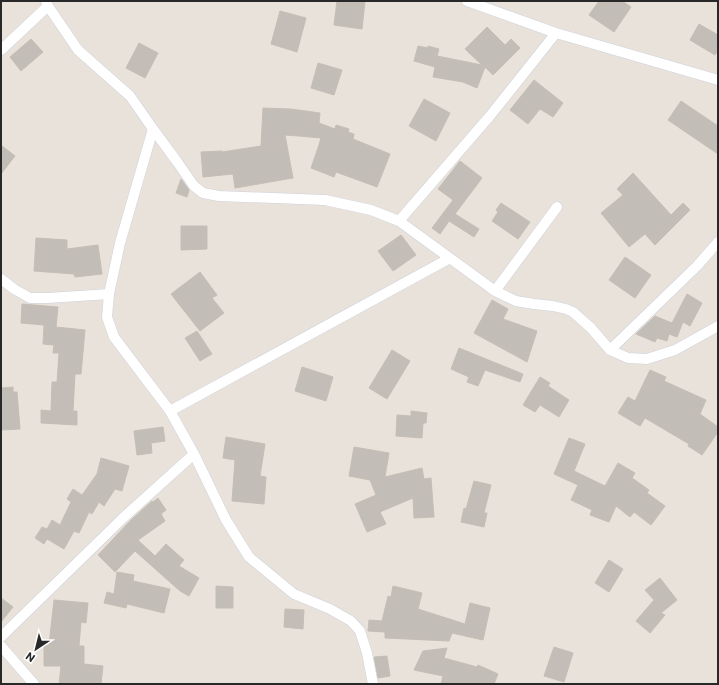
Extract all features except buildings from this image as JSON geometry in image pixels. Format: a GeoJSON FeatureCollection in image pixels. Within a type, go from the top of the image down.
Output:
{"type":"FeatureCollection","features":[{"type":"Feature","properties":{"kind":"street"},"geometry":{"type":"LineString","coordinates":[[466,1],[556,33],[718,80]]}},
{"type":"Feature","properties":{"kind":"street"},"geometry":{"type":"LineString","coordinates":[[1,50],[47,3],[78,50],[130,96],[194,186],[203,192],[219,196],[324,200],[371,210],[399,221],[495,291],[516,300],[553,306],[572,312],[591,328],[610,350],[628,358],[647,359],[676,350],[718,326]]}},
{"type":"Feature","properties":{"kind":"street"},"geometry":{"type":"LineString","coordinates":[[399,221],[489,117],[556,33]]}},
{"type":"Feature","properties":{"kind":"street"},"geometry":{"type":"LineString","coordinates":[[153,129],[120,243],[109,294],[108,317],[114,337],[170,411],[194,454],[226,520],[249,557],[294,594],[330,609],[351,621],[360,631],[374,684]]}},
{"type":"Feature","properties":{"kind":"street"},"geometry":{"type":"LineString","coordinates":[[495,291],[557,207]]}},
{"type":"Feature","properties":{"kind":"street"},"geometry":{"type":"LineString","coordinates":[[610,350],[697,266],[718,242]]}},
{"type":"Feature","properties":{"kind":"street"},"geometry":{"type":"LineString","coordinates":[[170,411],[450,258]]}},
{"type":"Feature","properties":{"kind":"street"},"geometry":{"type":"LineString","coordinates":[[1,279],[14,289],[30,298],[109,294]]}},
{"type":"Feature","properties":{"kind":"street"},"geometry":{"type":"LineString","coordinates":[[1,637],[124,517],[194,454]]}},
{"type":"Feature","properties":{"kind":"street"},"geometry":{"type":"LineString","coordinates":[[1,646],[34,684]]}}]}
